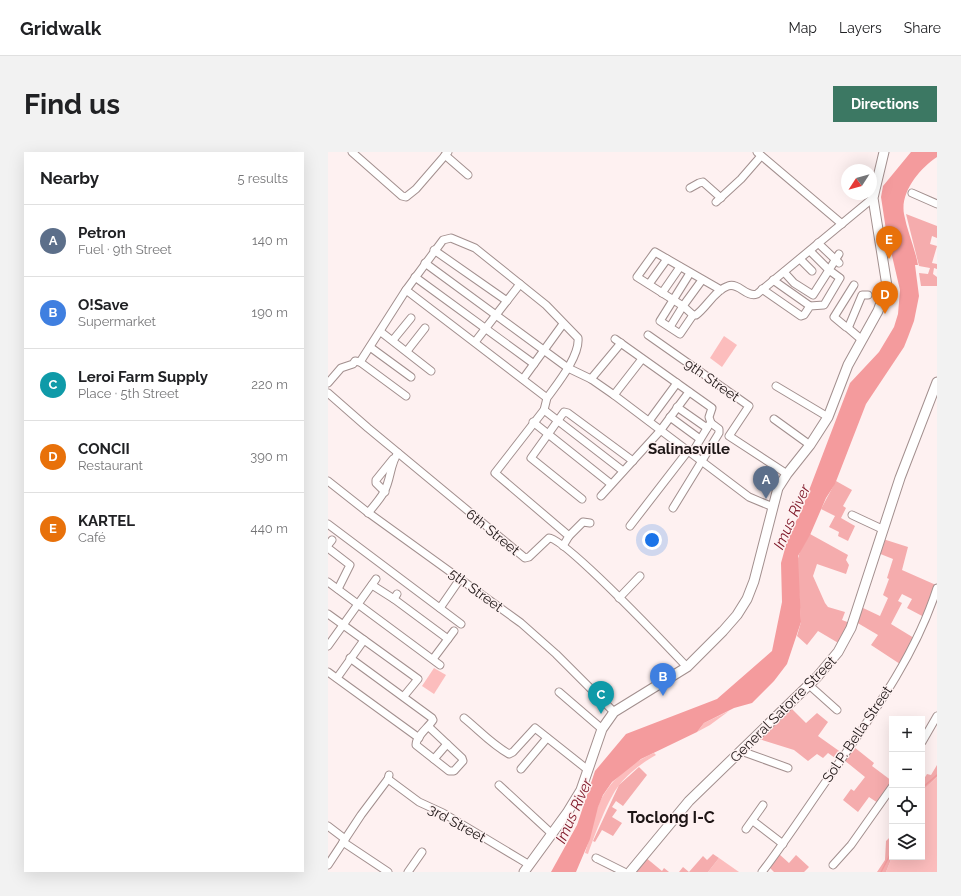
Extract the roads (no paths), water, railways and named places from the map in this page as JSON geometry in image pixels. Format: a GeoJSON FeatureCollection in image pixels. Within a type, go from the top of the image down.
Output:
{"type":"FeatureCollection","features":[{"type":"Feature","properties":{"kind":"main road"},"geometry":{"type":"LineString","coordinates":[[877,181],[884,152]]}},
{"type":"Feature","properties":{"kind":"main road"},"geometry":{"type":"LineString","coordinates":[[526,868],[581,790],[602,729],[614,712],[687,667],[723,631],[737,615],[747,599],[754,581],[778,488],[810,445],[828,417],[848,365],[878,311],[887,286],[873,200]]}},
{"type":"Feature","properties":{"kind":"main road","name":"General Satorre Street"},"geometry":{"type":"LineString","coordinates":[[630,872],[688,801],[809,686],[835,657],[851,628],[882,529],[908,456],[934,399],[937,382]]}},
{"type":"Feature","properties":{"kind":"street"},"geometry":{"type":"LineString","coordinates":[[352,152],[402,196],[408,196],[416,189],[446,153],[468,175]]}},
{"type":"Feature","properties":{"kind":"street"},"geometry":{"type":"LineString","coordinates":[[690,188],[703,182],[719,200],[759,154],[842,224]]}},
{"type":"Feature","properties":{"kind":"street"},"geometry":{"type":"LineString","coordinates":[[912,193],[937,204]]}},
{"type":"Feature","properties":{"kind":"street"},"geometry":{"type":"LineString","coordinates":[[690,273],[660,321],[680,334],[693,315],[698,314],[721,290],[728,285],[733,285],[754,295],[871,200]]}},
{"type":"Feature","properties":{"kind":"street"},"geometry":{"type":"LineString","coordinates":[[360,362],[381,332],[406,290],[442,240],[451,238],[457,239],[475,248],[546,304],[563,324],[578,338],[579,344],[568,368],[547,398],[544,410],[533,422],[495,473],[569,536]]}},
{"type":"Feature","properties":{"kind":"street"},"geometry":{"type":"LineString","coordinates":[[818,243],[837,262]]}},
{"type":"Feature","properties":{"kind":"street"},"geometry":{"type":"LineString","coordinates":[[434,250],[507,301]]}},
{"type":"Feature","properties":{"kind":"street"},"geometry":{"type":"LineString","coordinates":[[773,280],[810,306],[824,305],[840,277],[829,270],[810,250]]}},
{"type":"Feature","properties":{"kind":"street"},"geometry":{"type":"LineString","coordinates":[[693,315],[683,306],[637,277],[655,252],[721,290]]}},
{"type":"Feature","properties":{"kind":"street"},"geometry":{"type":"LineString","coordinates":[[784,272],[794,284],[812,295],[815,293],[829,270],[837,262],[839,254]]}},
{"type":"Feature","properties":{"kind":"street"},"geometry":{"type":"LineString","coordinates":[[649,284],[667,259]]}},
{"type":"Feature","properties":{"kind":"street"},"geometry":{"type":"LineString","coordinates":[[800,259],[812,271]]}},
{"type":"Feature","properties":{"kind":"street"},"geometry":{"type":"LineString","coordinates":[[425,263],[568,368],[591,379],[614,395],[749,497],[773,507]]}},
{"type":"Feature","properties":{"kind":"street"},"geometry":{"type":"LineString","coordinates":[[662,293],[680,267]]}},
{"type":"Feature","properties":{"kind":"street"},"geometry":{"type":"LineString","coordinates":[[415,277],[534,364]]}},
{"type":"Feature","properties":{"kind":"street"},"geometry":{"type":"LineString","coordinates":[[670,327],[702,280]]}},
{"type":"Feature","properties":{"kind":"street"},"geometry":{"type":"LineString","coordinates":[[475,342],[520,284]]}},
{"type":"Feature","properties":{"kind":"street"},"geometry":{"type":"LineString","coordinates":[[854,285],[834,317],[862,340]]}},
{"type":"Feature","properties":{"kind":"street"},"geometry":{"type":"LineString","coordinates":[[762,289],[801,316],[804,315],[810,306]]}},
{"type":"Feature","properties":{"kind":"street"},"geometry":{"type":"LineString","coordinates":[[406,290],[547,398]]}},
{"type":"Feature","properties":{"kind":"street"},"geometry":{"type":"LineString","coordinates":[[848,328],[862,295],[868,295]]}},
{"type":"Feature","properties":{"kind":"street"},"geometry":{"type":"LineString","coordinates":[[393,340],[411,318]]}},
{"type":"Feature","properties":{"kind":"street"},"geometry":{"type":"LineString","coordinates":[[523,379],[563,324]]}},
{"type":"Feature","properties":{"kind":"street"},"geometry":{"type":"LineString","coordinates":[[406,351],[425,328]]}},
{"type":"Feature","properties":{"kind":"street"},"geometry":{"type":"LineString","coordinates":[[381,332],[432,371]]}},
{"type":"Feature","properties":{"kind":"street","name":"9th Street"},"geometry":{"type":"LineString","coordinates":[[648,335],[749,406],[729,436],[787,474]]}},
{"type":"Feature","properties":{"kind":"street"},"geometry":{"type":"LineString","coordinates":[[591,379],[618,341],[712,408],[709,417],[709,425],[700,440],[630,526]]}},
{"type":"Feature","properties":{"kind":"street"},"geometry":{"type":"LineString","coordinates":[[370,347],[411,377]]}},
{"type":"Feature","properties":{"kind":"street"},"geometry":{"type":"LineString","coordinates":[[614,395],[642,359]]}},
{"type":"Feature","properties":{"kind":"street"},"geometry":{"type":"LineString","coordinates":[[328,383],[341,368],[353,364],[355,361],[360,362],[406,396]]}},
{"type":"Feature","properties":{"kind":"street"},"geometry":{"type":"LineString","coordinates":[[649,421],[677,383]]}},
{"type":"Feature","properties":{"kind":"street"},"geometry":{"type":"LineString","coordinates":[[776,386],[828,417]]}},
{"type":"Feature","properties":{"kind":"street"},"geometry":{"type":"LineString","coordinates":[[601,496],[660,431],[689,392]]}},
{"type":"Feature","properties":{"kind":"street","name":"6th Street"},"geometry":{"type":"LineString","coordinates":[[328,393],[525,558],[529,557],[549,538],[552,538],[563,546],[619,598],[687,667]]}},
{"type":"Feature","properties":{"kind":"street"},"geometry":{"type":"LineString","coordinates":[[674,508],[720,431],[677,407]]}},
{"type":"Feature","properties":{"kind":"street"},"geometry":{"type":"LineString","coordinates":[[544,410],[557,422],[623,471]]}},
{"type":"Feature","properties":{"kind":"street"},"geometry":{"type":"LineString","coordinates":[[582,499],[531,460],[531,457],[565,411],[633,461]]}},
{"type":"Feature","properties":{"kind":"street"},"geometry":{"type":"LineString","coordinates":[[670,417],[700,440]]}},
{"type":"Feature","properties":{"kind":"street"},"geometry":{"type":"LineString","coordinates":[[774,419],[810,445]]}},
{"type":"Feature","properties":{"kind":"street"},"geometry":{"type":"LineString","coordinates":[[533,422],[612,484]]}},
{"type":"Feature","properties":{"kind":"street"},"geometry":{"type":"LineString","coordinates":[[385,492],[376,483],[376,480],[398,453]]}},
{"type":"Feature","properties":{"kind":"street"},"geometry":{"type":"LineString","coordinates":[[368,513],[385,492],[392,469],[393,459]]}},
{"type":"Feature","properties":{"kind":"street","name":"5th Street"},"geometry":{"type":"LineString","coordinates":[[328,481],[368,513],[521,623],[556,654],[614,712]]}},
{"type":"Feature","properties":{"kind":"street"},"geometry":{"type":"LineString","coordinates":[[852,515],[882,529]]}},
{"type":"Feature","properties":{"kind":"street"},"geometry":{"type":"LineString","coordinates":[[563,546],[569,536],[583,522],[590,523]]}},
{"type":"Feature","properties":{"kind":"street"},"geometry":{"type":"LineString","coordinates":[[328,524],[461,624]]}},
{"type":"Feature","properties":{"kind":"street"},"geometry":{"type":"LineString","coordinates":[[328,548],[350,565],[338,589]]}},
{"type":"Feature","properties":{"kind":"street"},"geometry":{"type":"LineString","coordinates":[[619,598],[640,576]]}},
{"type":"Feature","properties":{"kind":"street"},"geometry":{"type":"LineString","coordinates":[[440,608],[460,579]]}},
{"type":"Feature","properties":{"kind":"street"},"geometry":{"type":"LineString","coordinates":[[328,582],[440,664]]}},
{"type":"Feature","properties":{"kind":"street"},"geometry":{"type":"LineString","coordinates":[[328,646],[374,582],[395,596],[448,639]]}},
{"type":"Feature","properties":{"kind":"street","name":"Sol P. Bella Street"},"geometry":{"type":"LineString","coordinates":[[762,872],[859,734],[902,668],[922,626],[937,588]]}},
{"type":"Feature","properties":{"kind":"street"},"geometry":{"type":"LineString","coordinates":[[328,614],[418,679],[404,696]]}},
{"type":"Feature","properties":{"kind":"street"},"geometry":{"type":"LineString","coordinates":[[433,659],[454,631]]}},
{"type":"Feature","properties":{"kind":"street"},"geometry":{"type":"LineString","coordinates":[[337,678],[364,640]]}},
{"type":"Feature","properties":{"kind":"street"},"geometry":{"type":"LineString","coordinates":[[350,658],[404,696],[432,718],[433,720],[419,738],[416,745],[451,772],[455,770],[463,759],[428,727]]}},
{"type":"Feature","properties":{"kind":"street"},"geometry":{"type":"LineString","coordinates":[[328,672],[419,738]]}},
{"type":"Feature","properties":{"kind":"street"},"geometry":{"type":"LineString","coordinates":[[809,686],[837,710]]}},
{"type":"Feature","properties":{"kind":"street"},"geometry":{"type":"LineString","coordinates":[[559,692],[602,729]]}},
{"type":"Feature","properties":{"kind":"street"},"geometry":{"type":"LineString","coordinates":[[925,737],[937,716]]}},
{"type":"Feature","properties":{"kind":"street"},"geometry":{"type":"LineString","coordinates":[[464,718],[479,729],[496,747],[509,754],[513,752],[533,728],[536,729],[588,770]]}},
{"type":"Feature","properties":{"kind":"street"},"geometry":{"type":"LineString","coordinates":[[521,769],[547,738]]}},
{"type":"Feature","properties":{"kind":"street"},"geometry":{"type":"LineString","coordinates":[[434,759],[447,744]]}},
{"type":"Feature","properties":{"kind":"street"},"geometry":{"type":"LineString","coordinates":[[741,751],[788,768]]}},
{"type":"Feature","properties":{"kind":"street","name":"3rd Street"},"geometry":{"type":"LineString","coordinates":[[344,841],[360,815],[388,777],[419,802],[443,813],[526,868]]}},
{"type":"Feature","properties":{"kind":"street"},"geometry":{"type":"LineString","coordinates":[[499,785],[552,833]]}},
{"type":"Feature","properties":{"kind":"street"},"geometry":{"type":"LineString","coordinates":[[833,865],[850,845],[891,788]]}},
{"type":"Feature","properties":{"kind":"street"},"geometry":{"type":"LineString","coordinates":[[746,829],[763,805]]}},
{"type":"Feature","properties":{"kind":"street"},"geometry":{"type":"LineString","coordinates":[[753,821],[783,844]]}},
{"type":"Feature","properties":{"kind":"street"},"geometry":{"type":"LineString","coordinates":[[328,826],[344,841],[388,872]]}},
{"type":"Feature","properties":{"kind":"street"},"geometry":{"type":"LineString","coordinates":[[328,865],[344,841]]}},
{"type":"Feature","properties":{"kind":"street"},"geometry":{"type":"LineString","coordinates":[[408,872],[422,852]]}},
{"type":"Feature","properties":{"kind":"street"},"geometry":{"type":"LineString","coordinates":[[596,858],[624,872]]}},
{"type":"Feature","properties":{"kind":"waterway"},"geometry":{"type":"LineString","coordinates":[[925,785],[937,775]]}},
{"type":"Feature","properties":{"kind":"waterway"},"geometry":{"type":"LineString","coordinates":[[881,872],[889,857]]}},
{"type":"Feature","properties":{"kind":"place","name":"KARTEL"},"geometry":{"type":"Point","coordinates":[889,259]}},
{"type":"Feature","properties":{"kind":"place","name":"CONCII"},"geometry":{"type":"Point","coordinates":[885,314]}},
{"type":"Feature","properties":{"kind":"place","name":"Petron"},"geometry":{"type":"Point","coordinates":[766,499]}},
{"type":"Feature","properties":{"kind":"place","name":"O!Save"},"geometry":{"type":"Point","coordinates":[663,696]}},
{"type":"Feature","properties":{"kind":"place","name":"Leroi Farm Supply"},"geometry":{"type":"Point","coordinates":[601,714]}},
{"type":"Feature","properties":{"kind":"district","name":"Salinasville"},"geometry":{"type":"Point","coordinates":[689,449]}},
{"type":"Feature","properties":{"kind":"district","name":"Toclong I-C"},"geometry":{"type":"Point","coordinates":[671,817]}},
{"type":"Feature","properties":{"kind":"water label","name":"Imus River"},"geometry":{"type":"Point","coordinates":[792,517]}},
{"type":"Feature","properties":{"kind":"water label","name":"Imus River"},"geometry":{"type":"Point","coordinates":[574,811]}}]}
